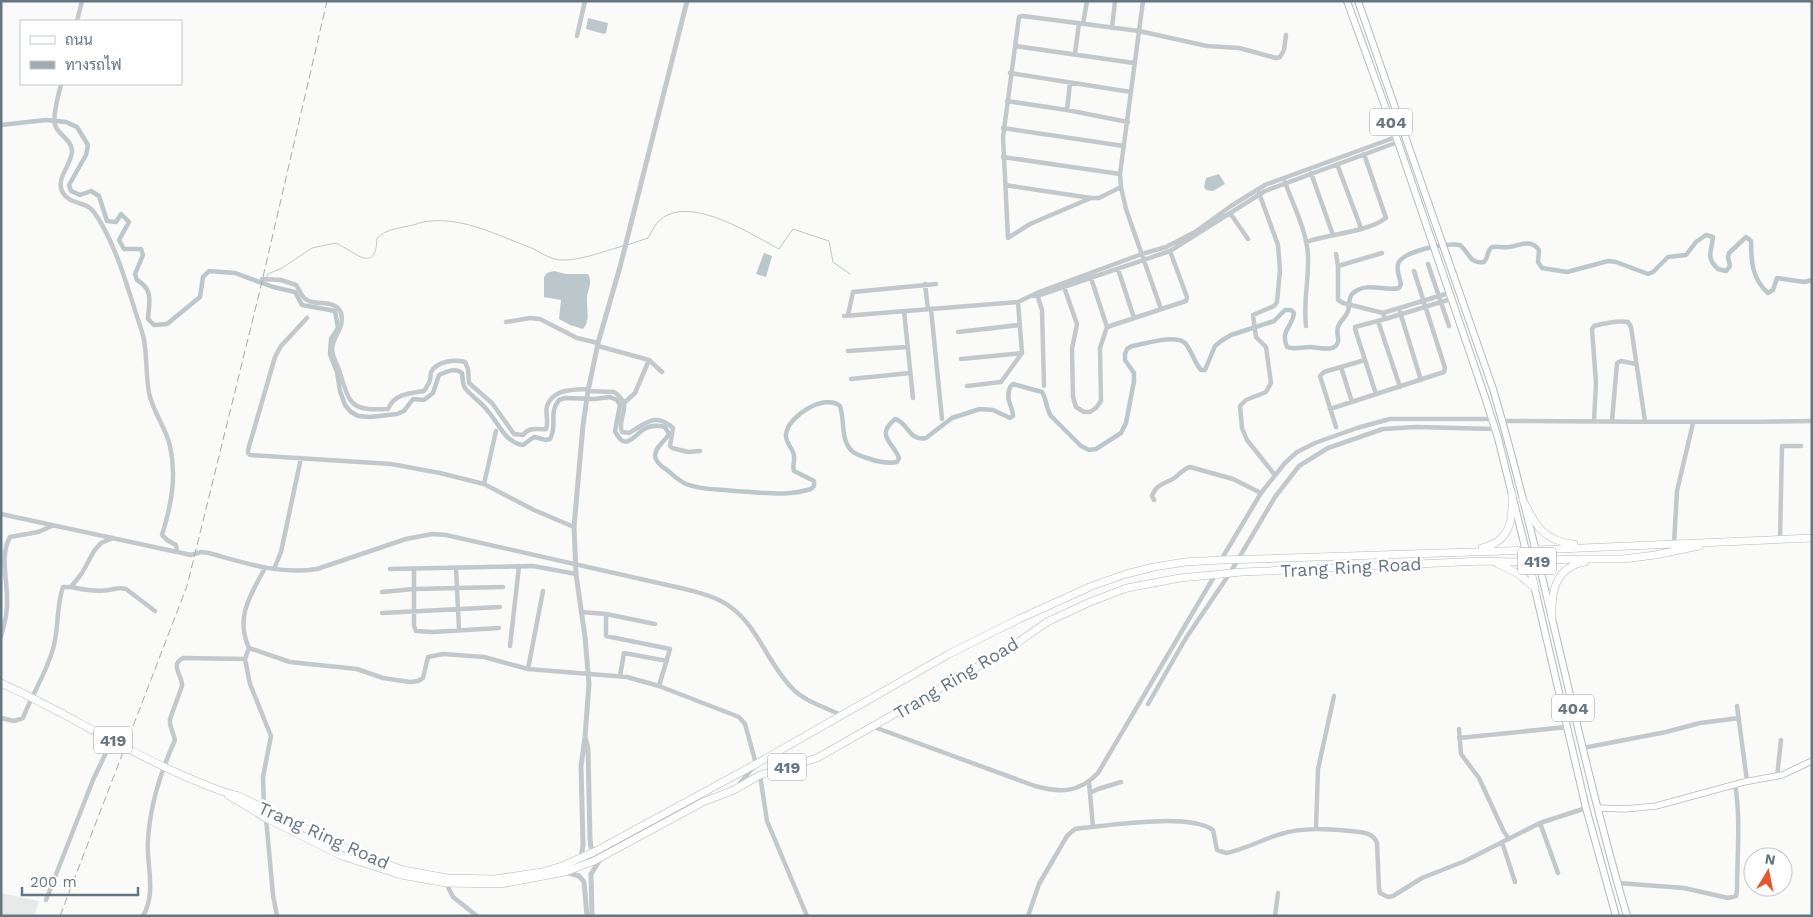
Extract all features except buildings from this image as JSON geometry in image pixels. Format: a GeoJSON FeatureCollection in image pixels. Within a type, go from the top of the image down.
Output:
{"type":"FeatureCollection","features":[{"type":"Feature","properties":{"kind":"highway"},"geometry":{"type":"LineString","coordinates":[[1455,552],[1490,546],[1503,538],[1508,532],[1510,523],[1512,494]]}},
{"type":"Feature","properties":{"kind":"highway"},"geometry":{"type":"LineString","coordinates":[[1523,500],[1538,528],[1550,537],[1568,544],[1597,546]]}},
{"type":"Feature","properties":{"kind":"highway","name":"Trang Ring Road"},"geometry":{"type":"LineString","coordinates":[[1,683],[31,696],[166,768],[226,794],[266,818],[342,856],[401,875],[446,884],[501,884],[565,872],[601,858],[703,802],[734,790],[760,775],[816,758],[874,727],[1007,650],[1047,622],[1090,602],[1127,588],[1180,578],[1215,575],[1487,561],[1527,557],[1536,550],[1812,538]]}},
{"type":"Feature","properties":{"kind":"highway","name":"Trang Ring Road"},"geometry":{"type":"LineString","coordinates":[[226,794],[239,796],[345,848],[403,870],[447,878],[494,879],[533,873],[562,866],[594,852],[756,764],[949,654],[1019,619],[1121,575],[1154,566],[1238,559],[1455,552],[1527,557],[1539,560],[1637,558],[1727,541]]}},
{"type":"Feature","properties":{"kind":"highway","name":"404"},"geometry":{"type":"LineString","coordinates":[[1527,557],[1535,588]]}},
{"type":"Feature","properties":{"kind":"highway"},"geometry":{"type":"LineString","coordinates":[[1552,618],[1553,591],[1561,576],[1574,565],[1607,559]]}},
{"type":"Feature","properties":{"kind":"highway"},"geometry":{"type":"LineString","coordinates":[[1487,561],[1512,570],[1535,588]]}},
{"type":"Feature","properties":{"kind":"main road","name":"404"},"geometry":{"type":"LineString","coordinates":[[1347,1],[1397,140],[1492,419],[1527,557]]}},
{"type":"Feature","properties":{"kind":"main road","name":"404"},"geometry":{"type":"LineString","coordinates":[[1358,1],[1493,389],[1539,560],[1598,808],[1628,916]]}},
{"type":"Feature","properties":{"kind":"main road"},"geometry":{"type":"LineString","coordinates":[[1492,419],[1502,421],[1495,429]]}},
{"type":"Feature","properties":{"kind":"main road","name":"404"},"geometry":{"type":"LineString","coordinates":[[1535,588],[1586,808],[1616,916]]}},
{"type":"Feature","properties":{"kind":"main road"},"geometry":{"type":"LineString","coordinates":[[1598,808],[1625,809],[1656,806],[1747,781],[1777,776],[1812,761]]}},
{"type":"Feature","properties":{"kind":"street"},"geometry":{"type":"LineString","coordinates":[[77,20],[82,1]]}},
{"type":"Feature","properties":{"kind":"street"},"geometry":{"type":"LineString","coordinates":[[577,36],[585,1]]}},
{"type":"Feature","properties":{"kind":"street"},"geometry":{"type":"LineString","coordinates":[[581,858],[583,845],[581,766],[589,684],[576,574],[574,527],[586,405],[598,344],[623,255],[687,1]]}},
{"type":"Feature","properties":{"kind":"street"},"geometry":{"type":"LineString","coordinates":[[1075,54],[1087,1]]}},
{"type":"Feature","properties":{"kind":"street"},"geometry":{"type":"LineString","coordinates":[[1112,28],[1115,1]]}},
{"type":"Feature","properties":{"kind":"street"},"geometry":{"type":"LineString","coordinates":[[1143,1],[1120,174],[1126,209],[1161,309]]}},
{"type":"Feature","properties":{"kind":"street"},"geometry":{"type":"LineString","coordinates":[[1091,198],[1030,224],[1008,238],[1003,128],[1019,17],[1139,31],[1207,46],[1239,48],[1276,58],[1280,57],[1284,50],[1286,35]]}},
{"type":"Feature","properties":{"kind":"street"},"geometry":{"type":"LineString","coordinates":[[1015,46],[1134,63]]}},
{"type":"Feature","properties":{"kind":"street"},"geometry":{"type":"LineString","coordinates":[[1010,73],[1131,92]]}},
{"type":"Feature","properties":{"kind":"street"},"geometry":{"type":"LineString","coordinates":[[1067,110],[1070,83]]}},
{"type":"Feature","properties":{"kind":"street"},"geometry":{"type":"LineString","coordinates":[[61,85],[55,112],[55,125],[69,142],[72,149],[61,184],[63,193],[72,201],[90,208],[100,221],[114,248],[144,340],[149,392],[154,411],[170,445],[173,479],[171,504],[162,536],[176,545],[177,552]]}},
{"type":"Feature","properties":{"kind":"street"},"geometry":{"type":"LineString","coordinates":[[1007,101],[1128,122]]}},
{"type":"Feature","properties":{"kind":"street"},"geometry":{"type":"LineString","coordinates":[[1003,128],[1124,146]]}},
{"type":"Feature","properties":{"kind":"street"},"geometry":{"type":"LineString","coordinates":[[936,284],[853,292],[846,316],[1018,302],[1166,248],[1258,192],[1310,168],[1397,140]]}},
{"type":"Feature","properties":{"kind":"street"},"geometry":{"type":"LineString","coordinates":[[1285,180],[1312,174],[1338,165],[1397,140]]}},
{"type":"Feature","properties":{"kind":"street"},"geometry":{"type":"LineString","coordinates":[[1306,242],[1319,237],[1361,228],[1386,218],[1362,150]]}},
{"type":"Feature","properties":{"kind":"street"},"geometry":{"type":"LineString","coordinates":[[1003,157],[1120,174]]}},
{"type":"Feature","properties":{"kind":"street"},"geometry":{"type":"LineString","coordinates":[[1336,159],[1361,228]]}},
{"type":"Feature","properties":{"kind":"street"},"geometry":{"type":"LineString","coordinates":[[1310,168],[1333,235]]}},
{"type":"Feature","properties":{"kind":"street"},"geometry":{"type":"LineString","coordinates":[[1285,180],[1306,242],[1308,264],[1305,310],[1306,326]]}},
{"type":"Feature","properties":{"kind":"street"},"geometry":{"type":"LineString","coordinates":[[1006,185],[1091,198],[1099,198],[1121,187]]}},
{"type":"Feature","properties":{"kind":"street"},"geometry":{"type":"LineString","coordinates":[[1035,295],[1118,269],[1143,257],[1170,251],[1230,213],[1258,192]]}},
{"type":"Feature","properties":{"kind":"street"},"geometry":{"type":"LineString","coordinates":[[1258,192],[1278,245],[1280,270],[1277,302],[1274,306],[1253,316],[1252,319],[1256,337],[1266,347],[1271,383],[1266,392],[1246,400],[1240,406],[1242,428],[1246,440],[1274,474]]}},
{"type":"Feature","properties":{"kind":"street"},"geometry":{"type":"LineString","coordinates":[[1230,213],[1248,239]]}},
{"type":"Feature","properties":{"kind":"street"},"geometry":{"type":"LineString","coordinates":[[1107,327],[1186,301],[1187,299],[1170,251]]}},
{"type":"Feature","properties":{"kind":"street"},"geometry":{"type":"LineString","coordinates":[[1338,266],[1382,253]]}},
{"type":"Feature","properties":{"kind":"street"},"geometry":{"type":"LineString","coordinates":[[1336,254],[1338,266],[1337,297],[1340,302],[1384,313],[1440,296],[1450,296]]}},
{"type":"Feature","properties":{"kind":"street"},"geometry":{"type":"LineString","coordinates":[[1428,264],[1450,326]]}},
{"type":"Feature","properties":{"kind":"street"},"geometry":{"type":"LineString","coordinates":[[1118,269],[1134,318]]}},
{"type":"Feature","properties":{"kind":"street"},"geometry":{"type":"LineString","coordinates":[[1330,409],[1441,374],[1445,370],[1414,271]]}},
{"type":"Feature","properties":{"kind":"street"},"geometry":{"type":"LineString","coordinates":[[1064,287],[1077,324],[1072,349],[1073,397],[1076,407],[1084,412],[1090,412],[1101,401],[1100,348],[1107,327],[1091,278]]}},
{"type":"Feature","properties":{"kind":"street"},"geometry":{"type":"LineString","coordinates":[[262,279],[280,280],[296,285],[302,297],[308,301],[331,303],[338,308],[342,324],[333,342],[332,352],[349,400],[357,407],[370,410],[388,409],[402,394],[424,391],[430,383],[431,372],[438,365],[460,360],[465,362],[468,368],[470,383],[492,403],[514,434],[522,435],[527,430],[534,428],[546,429],[547,406],[555,394],[567,390],[614,392],[624,402],[626,408],[621,426],[622,432],[629,433],[647,422],[656,419],[662,420],[666,421],[673,428],[670,446],[672,448],[688,452],[700,451]]}},
{"type":"Feature","properties":{"kind":"street"},"geometry":{"type":"LineString","coordinates":[[926,284],[942,419]]}},
{"type":"Feature","properties":{"kind":"street"},"geometry":{"type":"LineString","coordinates":[[1035,295],[1042,310],[1044,386]]}},
{"type":"Feature","properties":{"kind":"street"},"geometry":{"type":"LineString","coordinates":[[1376,394],[1354,329],[1355,327],[1441,302],[1450,296]]}},
{"type":"Feature","properties":{"kind":"street"},"geometry":{"type":"LineString","coordinates":[[967,386],[1001,382],[1018,360],[1022,353],[1018,302]]}},
{"type":"Feature","properties":{"kind":"street"},"geometry":{"type":"LineString","coordinates":[[1399,308],[1422,380]]}},
{"type":"Feature","properties":{"kind":"street"},"geometry":{"type":"LineString","coordinates":[[904,311],[913,398]]}},
{"type":"Feature","properties":{"kind":"street"},"geometry":{"type":"LineString","coordinates":[[1384,313],[1385,319]]}},
{"type":"Feature","properties":{"kind":"street"},"geometry":{"type":"LineString","coordinates":[[307,318],[281,346],[275,357],[248,453],[254,456],[391,464],[440,473],[484,484],[534,510],[574,527]]}},
{"type":"Feature","properties":{"kind":"street"},"geometry":{"type":"LineString","coordinates":[[506,322],[530,318],[540,319],[578,338],[649,360],[662,372]]}},
{"type":"Feature","properties":{"kind":"street"},"geometry":{"type":"LineString","coordinates":[[1378,321],[1400,386]]}},
{"type":"Feature","properties":{"kind":"street"},"geometry":{"type":"LineString","coordinates":[[1594,421],[1596,383],[1592,329],[1594,326],[1623,321],[1628,322],[1631,327],[1646,421]]}},
{"type":"Feature","properties":{"kind":"street"},"geometry":{"type":"LineString","coordinates":[[958,332],[1019,325]]}},
{"type":"Feature","properties":{"kind":"street"},"geometry":{"type":"LineString","coordinates":[[848,351],[907,347]]}},
{"type":"Feature","properties":{"kind":"street"},"geometry":{"type":"LineString","coordinates":[[961,359],[1022,353]]}},
{"type":"Feature","properties":{"kind":"street"},"geometry":{"type":"LineString","coordinates":[[624,402],[636,393],[649,360]]}},
{"type":"Feature","properties":{"kind":"street"},"geometry":{"type":"LineString","coordinates":[[1336,427],[1320,376],[1324,372],[1365,360]]}},
{"type":"Feature","properties":{"kind":"street"},"geometry":{"type":"LineString","coordinates":[[1612,421],[1616,363],[1621,361],[1636,364]]}},
{"type":"Feature","properties":{"kind":"street"},"geometry":{"type":"LineString","coordinates":[[1341,367],[1352,402]]}},
{"type":"Feature","properties":{"kind":"street"},"geometry":{"type":"LineString","coordinates":[[851,379],[910,373]]}},
{"type":"Feature","properties":{"kind":"street"},"geometry":{"type":"LineString","coordinates":[[1221,560],[1274,474],[1297,452],[1315,443],[1374,422],[1404,418],[1492,419]]}},
{"type":"Feature","properties":{"kind":"street"},"geometry":{"type":"LineString","coordinates":[[1502,421],[1646,421],[1693,423],[1812,421]]}},
{"type":"Feature","properties":{"kind":"street"},"geometry":{"type":"LineString","coordinates":[[1674,544],[1678,491],[1693,423]]}},
{"type":"Feature","properties":{"kind":"street"},"geometry":{"type":"LineString","coordinates":[[1148,704],[1186,638],[1230,574],[1292,473],[1309,458],[1328,448],[1383,429],[1416,427],[1495,429]]}},
{"type":"Feature","properties":{"kind":"street"},"geometry":{"type":"LineString","coordinates":[[484,484],[496,431]]}},
{"type":"Feature","properties":{"kind":"street"},"geometry":{"type":"LineString","coordinates":[[1780,539],[1782,446],[1801,446]]}},
{"type":"Feature","properties":{"kind":"street"},"geometry":{"type":"LineString","coordinates":[[274,569],[281,552],[301,458]]}},
{"type":"Feature","properties":{"kind":"street"},"geometry":{"type":"LineString","coordinates":[[1154,500],[1152,493],[1160,484],[1175,478],[1190,467],[1233,479],[1261,493]]}},
{"type":"Feature","properties":{"kind":"street"},"geometry":{"type":"LineString","coordinates":[[1,514],[191,555],[201,552],[209,553],[265,568],[302,571],[317,569],[406,539],[432,534],[446,535],[685,589],[721,601],[733,608],[747,621],[778,671],[792,689],[804,697],[842,715]]}},
{"type":"Feature","properties":{"kind":"street"},"geometry":{"type":"LineString","coordinates":[[1,636],[6,619],[8,598],[4,567],[5,544],[10,537],[38,532],[53,526]]}},
{"type":"Feature","properties":{"kind":"street"},"geometry":{"type":"LineString","coordinates":[[71,587],[82,574],[94,551],[101,543],[113,538]]}},
{"type":"Feature","properties":{"kind":"street"},"geometry":{"type":"LineString","coordinates":[[510,646],[519,566]]}},
{"type":"Feature","properties":{"kind":"street"},"geometry":{"type":"LineString","coordinates":[[390,570],[533,566],[576,574]]}},
{"type":"Feature","properties":{"kind":"street"},"geometry":{"type":"LineString","coordinates":[[264,808],[263,778],[271,736],[250,684],[245,659],[249,648],[242,621],[244,610],[265,568]]}},
{"type":"Feature","properties":{"kind":"street"},"geometry":{"type":"LineString","coordinates":[[456,568],[459,630]]}},
{"type":"Feature","properties":{"kind":"street"},"geometry":{"type":"LineString","coordinates":[[414,570],[414,626],[416,631],[433,632],[499,628]]}},
{"type":"Feature","properties":{"kind":"street"},"geometry":{"type":"LineString","coordinates":[[874,727],[1048,790],[1063,791],[1077,788],[1089,782],[1098,773],[1215,575]]}},
{"type":"Feature","properties":{"kind":"street"},"geometry":{"type":"LineString","coordinates":[[1,718],[14,721],[23,718],[31,696],[44,674],[54,648],[62,587],[86,591],[126,589],[156,611]]}},
{"type":"Feature","properties":{"kind":"street"},"geometry":{"type":"LineString","coordinates":[[382,592],[414,589],[502,587]]}},
{"type":"Feature","properties":{"kind":"street"},"geometry":{"type":"LineString","coordinates":[[528,669],[543,591]]}},
{"type":"Feature","properties":{"kind":"street"},"geometry":{"type":"LineString","coordinates":[[382,613],[500,607]]}},
{"type":"Feature","properties":{"kind":"street"},"geometry":{"type":"LineString","coordinates":[[582,612],[606,614],[655,624]]}},
{"type":"Feature","properties":{"kind":"street"},"geometry":{"type":"LineString","coordinates":[[606,614],[606,636],[670,649],[659,686]]}},
{"type":"Feature","properties":{"kind":"street"},"geometry":{"type":"LineString","coordinates":[[249,648],[290,662],[357,669],[383,678],[410,682],[423,678],[428,657],[443,654],[484,657],[528,669],[634,678],[740,717],[745,724],[756,764],[734,790]]}},
{"type":"Feature","properties":{"kind":"street"},"geometry":{"type":"LineString","coordinates":[[620,676],[624,653],[667,661]]}},
{"type":"Feature","properties":{"kind":"street"},"geometry":{"type":"LineString","coordinates":[[144,916],[151,891],[148,837],[161,775],[166,768],[166,760],[175,740],[170,718],[183,682],[176,667],[180,659],[197,657],[245,659]]}},
{"type":"Feature","properties":{"kind":"street"},"geometry":{"type":"LineString","coordinates":[[1316,828],[1318,769],[1334,696]]}},
{"type":"Feature","properties":{"kind":"street"},"geometry":{"type":"LineString","coordinates":[[1737,706],[1747,781]]}},
{"type":"Feature","properties":{"kind":"street"},"geometry":{"type":"LineString","coordinates":[[1583,748],[1666,732],[1700,723],[1739,718]]}},
{"type":"Feature","properties":{"kind":"street"},"geometry":{"type":"LineString","coordinates":[[1460,738],[1567,727]]}},
{"type":"Feature","properties":{"kind":"street"},"geometry":{"type":"LineString","coordinates":[[1459,728],[1461,754],[1479,778],[1509,839]]}},
{"type":"Feature","properties":{"kind":"street"},"geometry":{"type":"LineString","coordinates":[[585,737],[588,749],[590,839],[594,852]]}},
{"type":"Feature","properties":{"kind":"street"},"geometry":{"type":"LineString","coordinates":[[46,900],[93,780],[112,740]]}},
{"type":"Feature","properties":{"kind":"street"},"geometry":{"type":"LineString","coordinates":[[1777,776],[1781,740]]}},
{"type":"Feature","properties":{"kind":"street"},"geometry":{"type":"LineString","coordinates":[[760,775],[767,821],[807,916]]}},
{"type":"Feature","properties":{"kind":"street"},"geometry":{"type":"LineString","coordinates":[[1089,782],[1093,827]]}},
{"type":"Feature","properties":{"kind":"street"},"geometry":{"type":"LineString","coordinates":[[1090,793],[1098,788],[1121,782]]}},
{"type":"Feature","properties":{"kind":"street"},"geometry":{"type":"LineString","coordinates":[[1618,883],[1684,888],[1728,898],[1736,896],[1738,891],[1740,835],[1735,784]]}},
{"type":"Feature","properties":{"kind":"street"},"geometry":{"type":"LineString","coordinates":[[1028,916],[1039,884],[1067,836],[1075,829],[1158,822],[1198,824],[1213,830],[1217,850],[1226,853],[1282,834],[1316,828],[1363,832],[1373,836],[1377,842],[1380,893],[1388,897],[1393,896],[1422,878],[1465,861],[1540,823],[1586,808]]}},
{"type":"Feature","properties":{"kind":"street"},"geometry":{"type":"LineString","coordinates":[[266,818],[273,895],[277,916]]}},
{"type":"Feature","properties":{"kind":"street"},"geometry":{"type":"LineString","coordinates":[[1540,823],[1558,873]]}},
{"type":"Feature","properties":{"kind":"street"},"geometry":{"type":"LineString","coordinates":[[1502,842],[1515,882]]}},
{"type":"Feature","properties":{"kind":"street"},"geometry":{"type":"LineString","coordinates":[[592,916],[591,874],[601,858]]}},
{"type":"Feature","properties":{"kind":"street"},"geometry":{"type":"LineString","coordinates":[[565,872],[579,876],[584,882],[587,916]]}},
{"type":"Feature","properties":{"kind":"street"},"geometry":{"type":"LineString","coordinates":[[446,884],[453,897],[477,916]]}},
{"type":"Feature","properties":{"kind":"street"},"geometry":{"type":"LineString","coordinates":[[1275,916],[1278,894]]}},
{"type":"Feature","properties":{"kind":"shaded area"},"geometry":{"type":"Polygon","coordinates":[[[588,18],[608,23],[606,33],[586,29],[588,18]]]}},
{"type":"Feature","properties":{"kind":"shaded area"},"geometry":{"type":"Polygon","coordinates":[[[1219,174],[1225,184],[1213,191],[1206,190],[1204,187],[1206,178],[1219,174]]]}},
{"type":"Feature","properties":{"kind":"shaded area"},"geometry":{"type":"Polygon","coordinates":[[[764,253],[772,256],[766,277],[756,274],[764,253]]]}},
{"type":"Feature","properties":{"kind":"shaded area"},"geometry":{"type":"Polygon","coordinates":[[[554,271],[566,274],[588,274],[590,283],[587,297],[588,318],[583,329],[559,319],[561,300],[544,297],[544,277],[547,273],[554,271]]]}},
{"type":"Feature","properties":{"kind":"shaded area"},"geometry":{"type":"Polygon","coordinates":[[[1,893],[39,901],[34,916],[1,916],[1,893]]]}},
{"type":"Feature","properties":{"kind":"waterway"},"geometry":{"type":"LineString","coordinates":[[1,125],[46,120],[66,122],[77,127],[88,145],[86,155],[69,185],[71,191],[80,195],[91,191],[99,196],[107,221],[116,222],[121,214],[129,222],[119,240],[124,249],[141,249],[143,255],[135,274],[137,280],[148,292],[148,319],[154,325],[167,324],[200,297],[203,277],[209,271],[235,273],[273,287],[295,292],[302,305],[335,311],[338,328],[331,339],[330,354],[337,372],[340,391],[345,405],[358,416],[370,417],[397,414],[404,411],[413,399],[424,400],[433,393],[439,375],[456,370],[462,373],[465,388],[485,407],[502,431],[511,440],[523,445],[534,437],[550,439],[553,429],[553,414],[559,400],[565,398],[594,399],[610,397],[617,400],[620,405],[615,431],[621,440],[629,441],[651,426],[665,427],[669,434],[655,453],[658,463],[683,483],[710,489],[764,493],[792,493],[811,489],[814,486],[814,481],[794,471],[794,456],[786,434],[788,427],[800,414],[808,408],[826,402],[840,406],[844,436],[852,451],[860,456],[886,463],[897,462],[899,458],[886,435],[886,430],[895,419],[903,424],[912,435],[926,438],[952,418],[980,409],[993,410],[1010,418],[1013,416],[1009,392],[1013,384],[1042,392],[1051,416],[1081,446],[1089,450],[1096,449],[1121,433],[1126,423],[1134,373],[1125,360],[1125,354],[1127,349],[1132,346],[1167,339],[1180,340],[1185,343],[1201,370],[1205,370],[1215,346],[1221,341],[1231,335],[1274,321],[1285,310],[1291,310],[1294,313],[1285,337],[1287,347],[1330,348],[1338,342],[1338,327],[1349,309],[1350,297],[1353,293],[1370,287],[1399,288],[1401,284],[1398,264],[1401,259],[1416,251],[1436,246],[1460,245],[1472,260],[1484,262],[1492,247],[1532,244],[1539,250],[1538,262],[1542,268],[1567,272],[1608,261],[1616,262],[1648,274],[1653,272],[1668,257],[1686,255],[1696,242],[1706,235],[1713,237],[1710,257],[1714,265],[1718,269],[1726,271],[1730,266],[1729,253],[1746,237],[1751,241],[1751,256],[1756,276],[1768,293],[1773,290],[1777,278],[1804,282],[1812,280]]}},
{"type":"Feature","properties":{"kind":"waterway"},"geometry":{"type":"LineString","coordinates":[[627,245],[648,238],[658,222],[670,214],[685,211],[701,213],[736,226],[779,249],[793,229],[829,241],[833,262],[850,274]]}},
{"type":"Feature","properties":{"kind":"waterway"},"geometry":{"type":"LineString","coordinates":[[266,278],[268,274],[282,268],[312,248],[336,243],[363,258],[369,258],[373,256],[376,249],[377,238],[384,233],[427,221],[456,222],[468,225],[560,260],[584,257],[623,246]]}},
{"type":"Feature","properties":{"kind":"railway"},"geometry":{"type":"LineString","coordinates":[[60,916],[187,586],[260,290],[327,1]]}}]}
